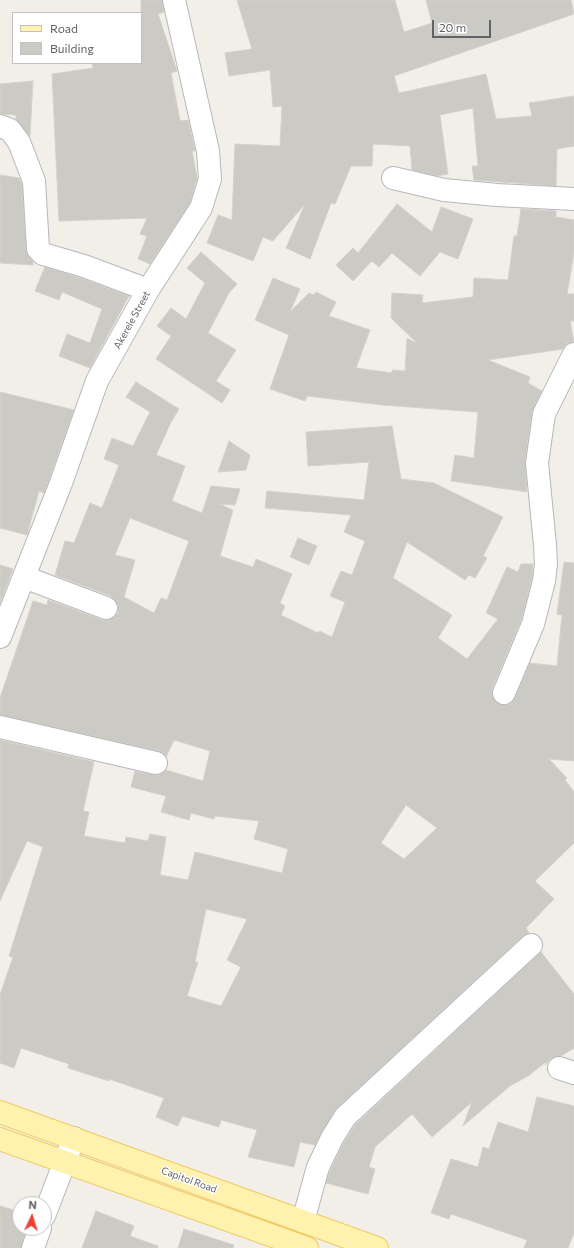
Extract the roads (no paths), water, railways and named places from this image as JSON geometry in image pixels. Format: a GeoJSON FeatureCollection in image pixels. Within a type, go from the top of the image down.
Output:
{"type":"FeatureCollection","features":[{"type":"Feature","properties":{"kind":"main road","name":"Capitol Road"},"geometry":{"type":"LineString","coordinates":[[0,1112],[377,1248]]}},
{"type":"Feature","properties":{"kind":"main road"},"geometry":{"type":"LineString","coordinates":[[0,1139],[308,1248]]}},
{"type":"Feature","properties":{"kind":"street","name":"Akerele Street"},"geometry":{"type":"LineString","coordinates":[[0,637],[7,599],[24,577],[61,483],[97,382],[148,290],[201,208],[210,179],[208,151],[174,0]]}},
{"type":"Feature","properties":{"kind":"street"},"geometry":{"type":"LineString","coordinates":[[0,126],[10,130],[19,142],[34,181],[38,249],[43,254],[84,266],[148,290]]}},
{"type":"Feature","properties":{"kind":"street"},"geometry":{"type":"LineString","coordinates":[[393,178],[444,190],[497,195],[574,199]]}},
{"type":"Feature","properties":{"kind":"street"},"geometry":{"type":"LineString","coordinates":[[504,693],[533,624],[544,581],[545,545],[537,463],[544,414],[574,354]]}},
{"type":"Feature","properties":{"kind":"street"},"geometry":{"type":"LineString","coordinates":[[24,577],[106,608]]}},
{"type":"Feature","properties":{"kind":"street"},"geometry":{"type":"LineString","coordinates":[[0,727],[156,763]]}},
{"type":"Feature","properties":{"kind":"street"},"geometry":{"type":"LineString","coordinates":[[303,1221],[318,1167],[332,1138],[345,1117],[531,945]]}},
{"type":"Feature","properties":{"kind":"street"},"geometry":{"type":"LineString","coordinates":[[51,1196],[63,1162],[74,1138]]}},
{"type":"Feature","properties":{"kind":"street"},"geometry":{"type":"LineString","coordinates":[[33,1248],[37,1236]]}}]}
